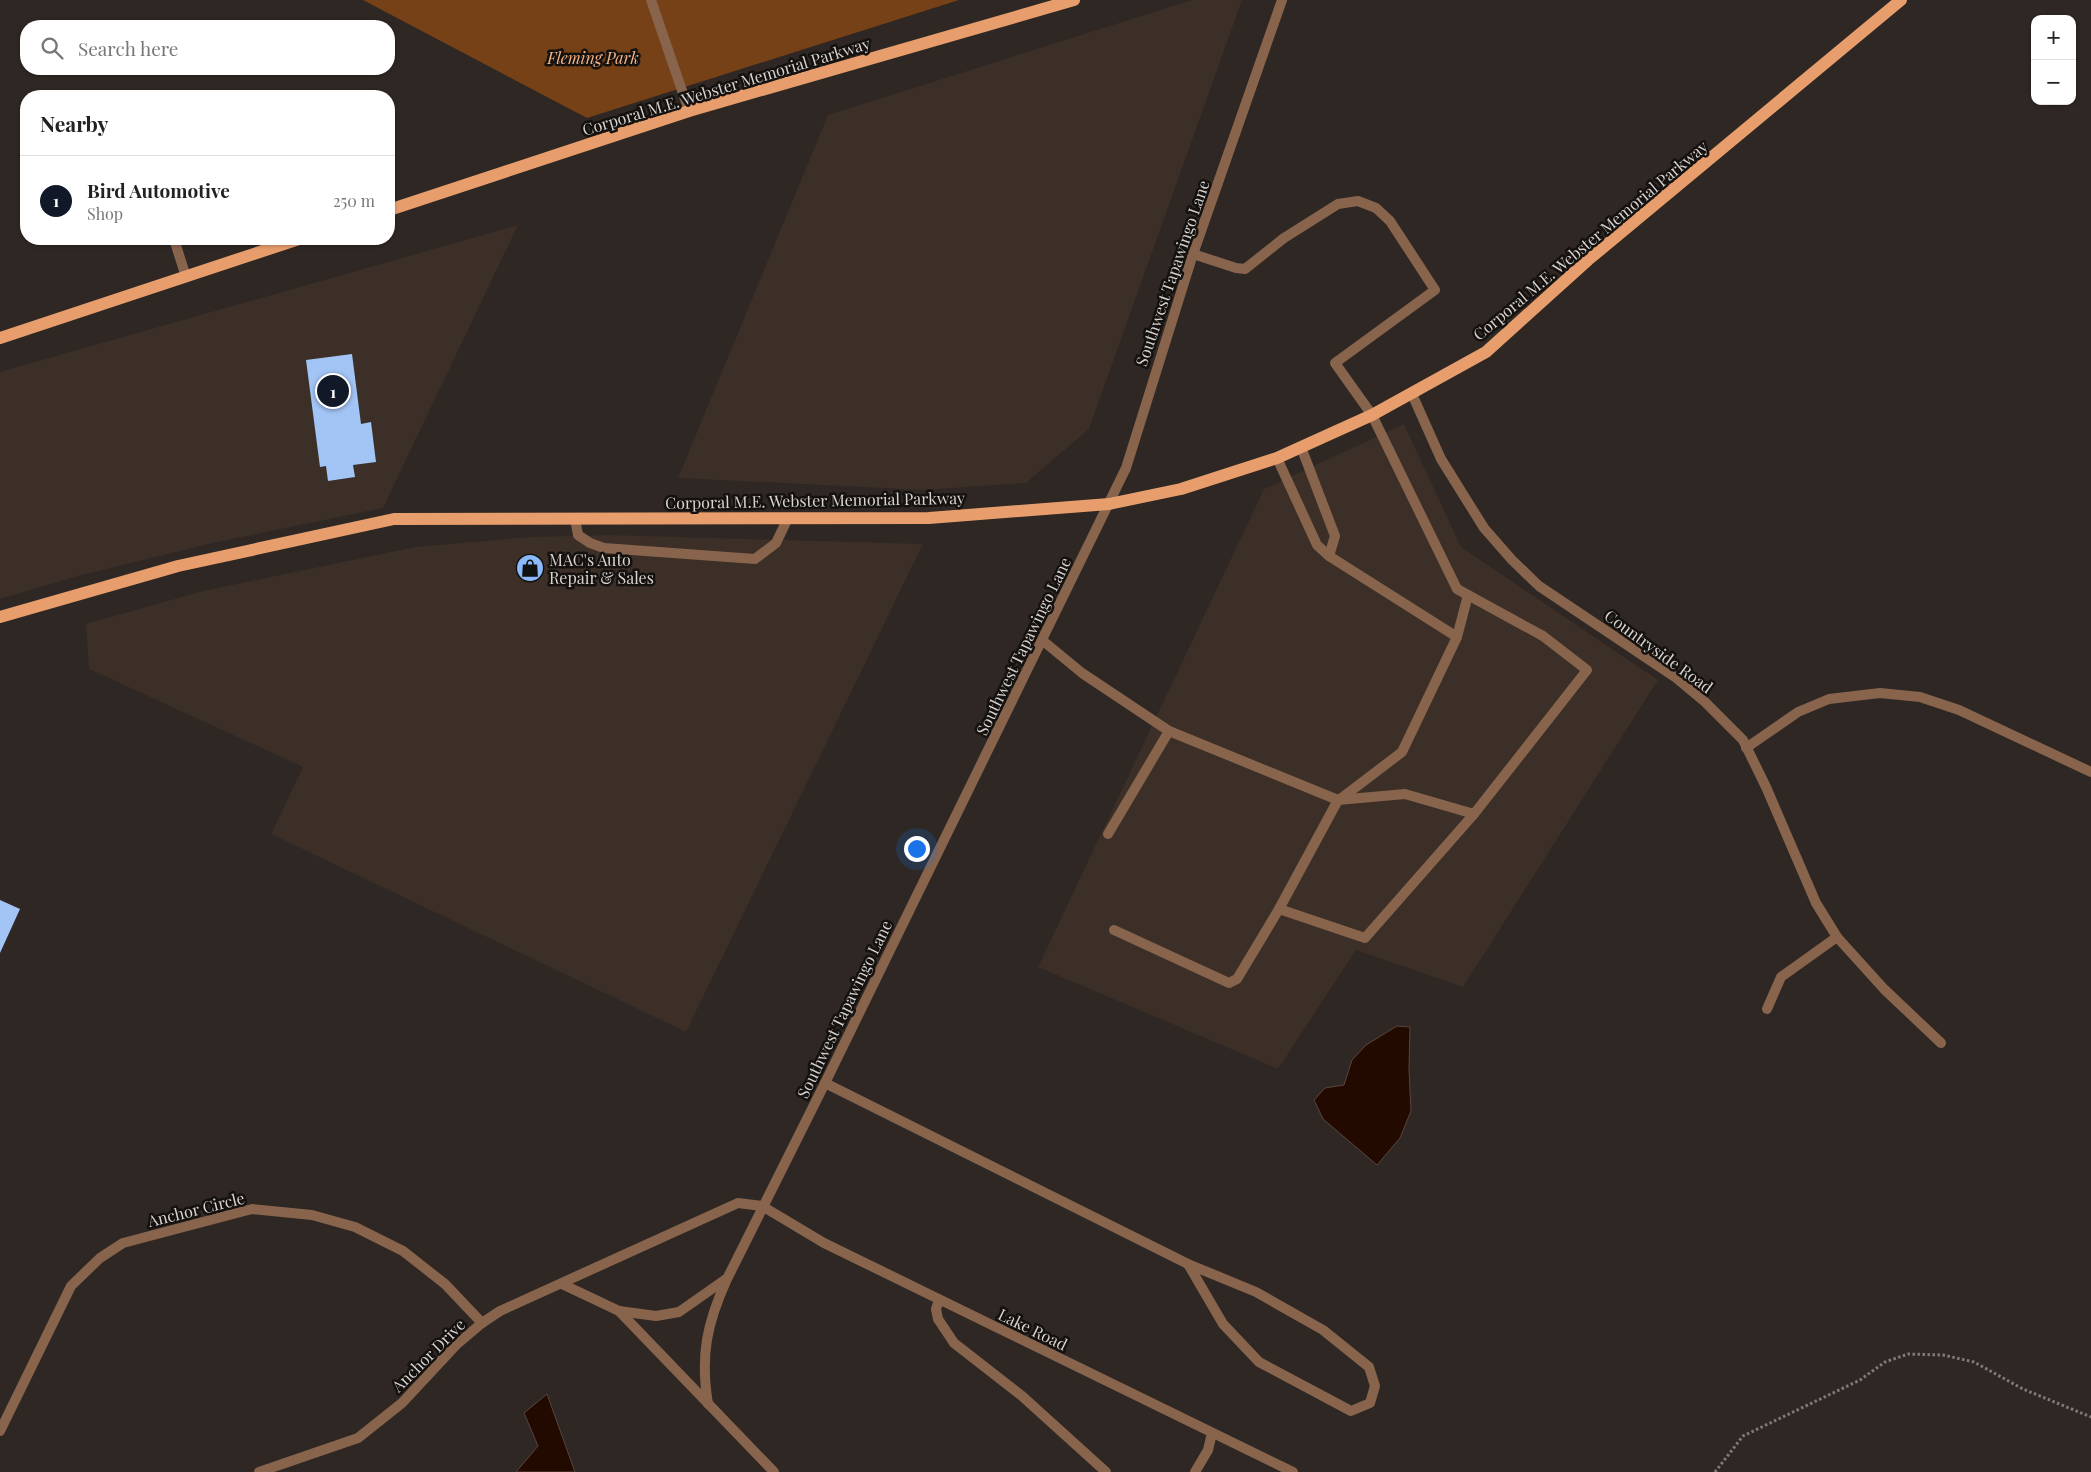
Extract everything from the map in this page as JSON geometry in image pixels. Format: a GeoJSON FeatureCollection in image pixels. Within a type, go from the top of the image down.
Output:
{"type":"FeatureCollection","features":[{"type":"Feature","properties":{"kind":"main road","name":"Corporal M.E. Webster Memorial Parkway"},"geometry":{"type":"LineString","coordinates":[[395,208],[690,112],[1074,0]]}},
{"type":"Feature","properties":{"kind":"main road","name":"Corporal M.E. Webster Memorial Parkway"},"geometry":{"type":"LineString","coordinates":[[0,617],[178,566],[394,519],[929,518],[1109,504],[1181,489],[1277,458],[1372,415],[1486,352],[1588,260],[1901,0]]}},
{"type":"Feature","properties":{"kind":"main road"},"geometry":{"type":"LineString","coordinates":[[0,338],[281,245]]}},
{"type":"Feature","properties":{"kind":"street"},"geometry":{"type":"LineString","coordinates":[[652,0],[690,112]]}},
{"type":"Feature","properties":{"kind":"street","name":"Southwest Tapawingo Lane"},"geometry":{"type":"LineString","coordinates":[[726,1279],[825,1083],[1126,468],[1193,254],[1282,0]]}},
{"type":"Feature","properties":{"kind":"street"},"geometry":{"type":"LineString","coordinates":[[1193,254],[1236,268],[1245,269],[1284,238],[1338,204],[1358,202],[1376,208],[1390,221],[1435,290],[1335,363],[1372,415],[1457,589],[1543,636],[1587,670],[1474,814],[1365,938],[1279,909]]}},
{"type":"Feature","properties":{"kind":"street"},"geometry":{"type":"LineString","coordinates":[[176,245],[186,277]]}},
{"type":"Feature","properties":{"kind":"street","name":"Countryside Road"},"geometry":{"type":"LineString","coordinates":[[1412,394],[1441,459],[1484,528],[1512,560],[1539,586],[1674,677],[1705,702],[1743,740],[1766,787],[1816,903],[1837,937],[1884,989],[1941,1043]]}},
{"type":"Feature","properties":{"kind":"street"},"geometry":{"type":"LineString","coordinates":[[1301,447],[1335,536],[1329,556]]}},
{"type":"Feature","properties":{"kind":"street"},"geometry":{"type":"LineString","coordinates":[[1277,458],[1317,545],[1329,556],[1457,637]]}},
{"type":"Feature","properties":{"kind":"street"},"geometry":{"type":"LineString","coordinates":[[575,519],[578,536],[604,548],[755,559],[776,543],[788,518]]}},
{"type":"Feature","properties":{"kind":"street"},"geometry":{"type":"LineString","coordinates":[[1114,930],[1229,983],[1237,979],[1279,909],[1338,800],[1402,752],[1457,637],[1468,595]]}},
{"type":"Feature","properties":{"kind":"street"},"geometry":{"type":"LineString","coordinates":[[1042,640],[1082,673],[1169,731],[1338,800],[1405,794],[1474,814]]}},
{"type":"Feature","properties":{"kind":"street"},"geometry":{"type":"LineString","coordinates":[[1746,748],[1798,712],[1830,699],[1880,693],[1920,697],[1959,710],[2089,771]]}},
{"type":"Feature","properties":{"kind":"street"},"geometry":{"type":"LineString","coordinates":[[1108,834],[1169,731]]}},
{"type":"Feature","properties":{"kind":"street"},"geometry":{"type":"LineString","coordinates":[[1767,1009],[1782,977],[1837,937]]}},
{"type":"Feature","properties":{"kind":"street"},"geometry":{"type":"LineString","coordinates":[[825,1083],[1188,1264],[1256,1292],[1323,1330],[1368,1367],[1375,1386],[1370,1403],[1351,1411],[1259,1362],[1223,1324],[1188,1264]]}},
{"type":"Feature","properties":{"kind":"street","name":"Anchor Drive"},"geometry":{"type":"LineString","coordinates":[[259,1472],[358,1438],[402,1403],[456,1345],[482,1323],[500,1311],[738,1204],[762,1206]]}},
{"type":"Feature","properties":{"kind":"street","name":"Lake Road"},"geometry":{"type":"LineString","coordinates":[[762,1206],[824,1243],[1293,1472]]}},
{"type":"Feature","properties":{"kind":"street","name":"Anchor Circle"},"geometry":{"type":"LineString","coordinates":[[2,1427],[71,1286],[100,1258],[122,1242],[252,1209],[312,1215],[355,1227],[403,1252],[446,1284],[482,1323]]}},
{"type":"Feature","properties":{"kind":"street"},"geometry":{"type":"LineString","coordinates":[[562,1284],[619,1311],[656,1316],[678,1312],[726,1279]]}},
{"type":"Feature","properties":{"kind":"street"},"geometry":{"type":"LineString","coordinates":[[708,1404],[704,1380],[706,1334],[726,1279]]}},
{"type":"Feature","properties":{"kind":"street"},"geometry":{"type":"LineString","coordinates":[[939,1300],[936,1309],[938,1319],[954,1343],[1022,1396],[1106,1472]]}},
{"type":"Feature","properties":{"kind":"street"},"geometry":{"type":"LineString","coordinates":[[619,1311],[774,1472]]}},
{"type":"Feature","properties":{"kind":"street"},"geometry":{"type":"LineString","coordinates":[[1195,1472],[1208,1450],[1212,1433]]}},
{"type":"Feature","properties":{"kind":"path"},"geometry":{"type":"LineString","coordinates":[[1715,1472],[1743,1436],[1860,1380],[1885,1362],[1908,1354],[1943,1355],[1974,1362],[2023,1389],[2091,1418]]}},
{"type":"Feature","properties":{"kind":"shaded area"},"geometry":{"type":"Polygon","coordinates":[[[1192,0],[1242,0],[1089,429],[1026,483],[924,490],[678,478],[828,115],[1192,0]]]}},
{"type":"Feature","properties":{"kind":"shaded area"},"geometry":{"type":"Polygon","coordinates":[[[518,225],[383,508],[213,543],[78,576],[0,599],[0,372],[518,225]]]}},
{"type":"Feature","properties":{"kind":"shaded area"},"geometry":{"type":"Polygon","coordinates":[[[1404,424],[1461,547],[1658,680],[1463,987],[1356,950],[1278,1069],[1038,967],[1264,489],[1404,424]]]}},
{"type":"Feature","properties":{"kind":"shaded area"},"geometry":{"type":"Polygon","coordinates":[[[611,535],[923,544],[686,1032],[271,834],[303,767],[89,669],[86,624],[203,591],[415,547],[529,537],[611,535]]]}},
{"type":"Feature","properties":{"kind":"shaded area"},"geometry":{"type":"Polygon","coordinates":[[[1397,1026],[1410,1027],[1411,1111],[1400,1138],[1377,1165],[1323,1119],[1314,1100],[1325,1088],[1344,1085],[1352,1060],[1366,1045],[1397,1026]]]}},
{"type":"Feature","properties":{"kind":"shaded area"},"geometry":{"type":"Polygon","coordinates":[[[547,1394],[575,1472],[516,1472],[538,1446],[524,1413],[547,1394]]]}},
{"type":"Feature","properties":{"kind":"green space","name":"Fleming Park"},"geometry":{"type":"Polygon","coordinates":[[[363,0],[959,0],[587,118],[363,0]]]}},
{"type":"Feature","properties":{"kind":"building"},"geometry":{"type":"Polygon","coordinates":[[[352,354],[361,424],[371,422],[376,462],[353,465],[355,477],[328,481],[326,466],[320,467],[306,360],[352,354]]]}},
{"type":"Feature","properties":{"kind":"building"},"geometry":{"type":"Polygon","coordinates":[[[0,900],[20,909],[0,953],[0,900]]]}},
{"type":"Feature","properties":{"kind":"place","name":"Bird Automotive"},"geometry":{"type":"Point","coordinates":[333,391]}},
{"type":"Feature","properties":{"kind":"place","name":"MAC's Auto Repair & Sales"},"geometry":{"type":"Point","coordinates":[530,568]}}]}
